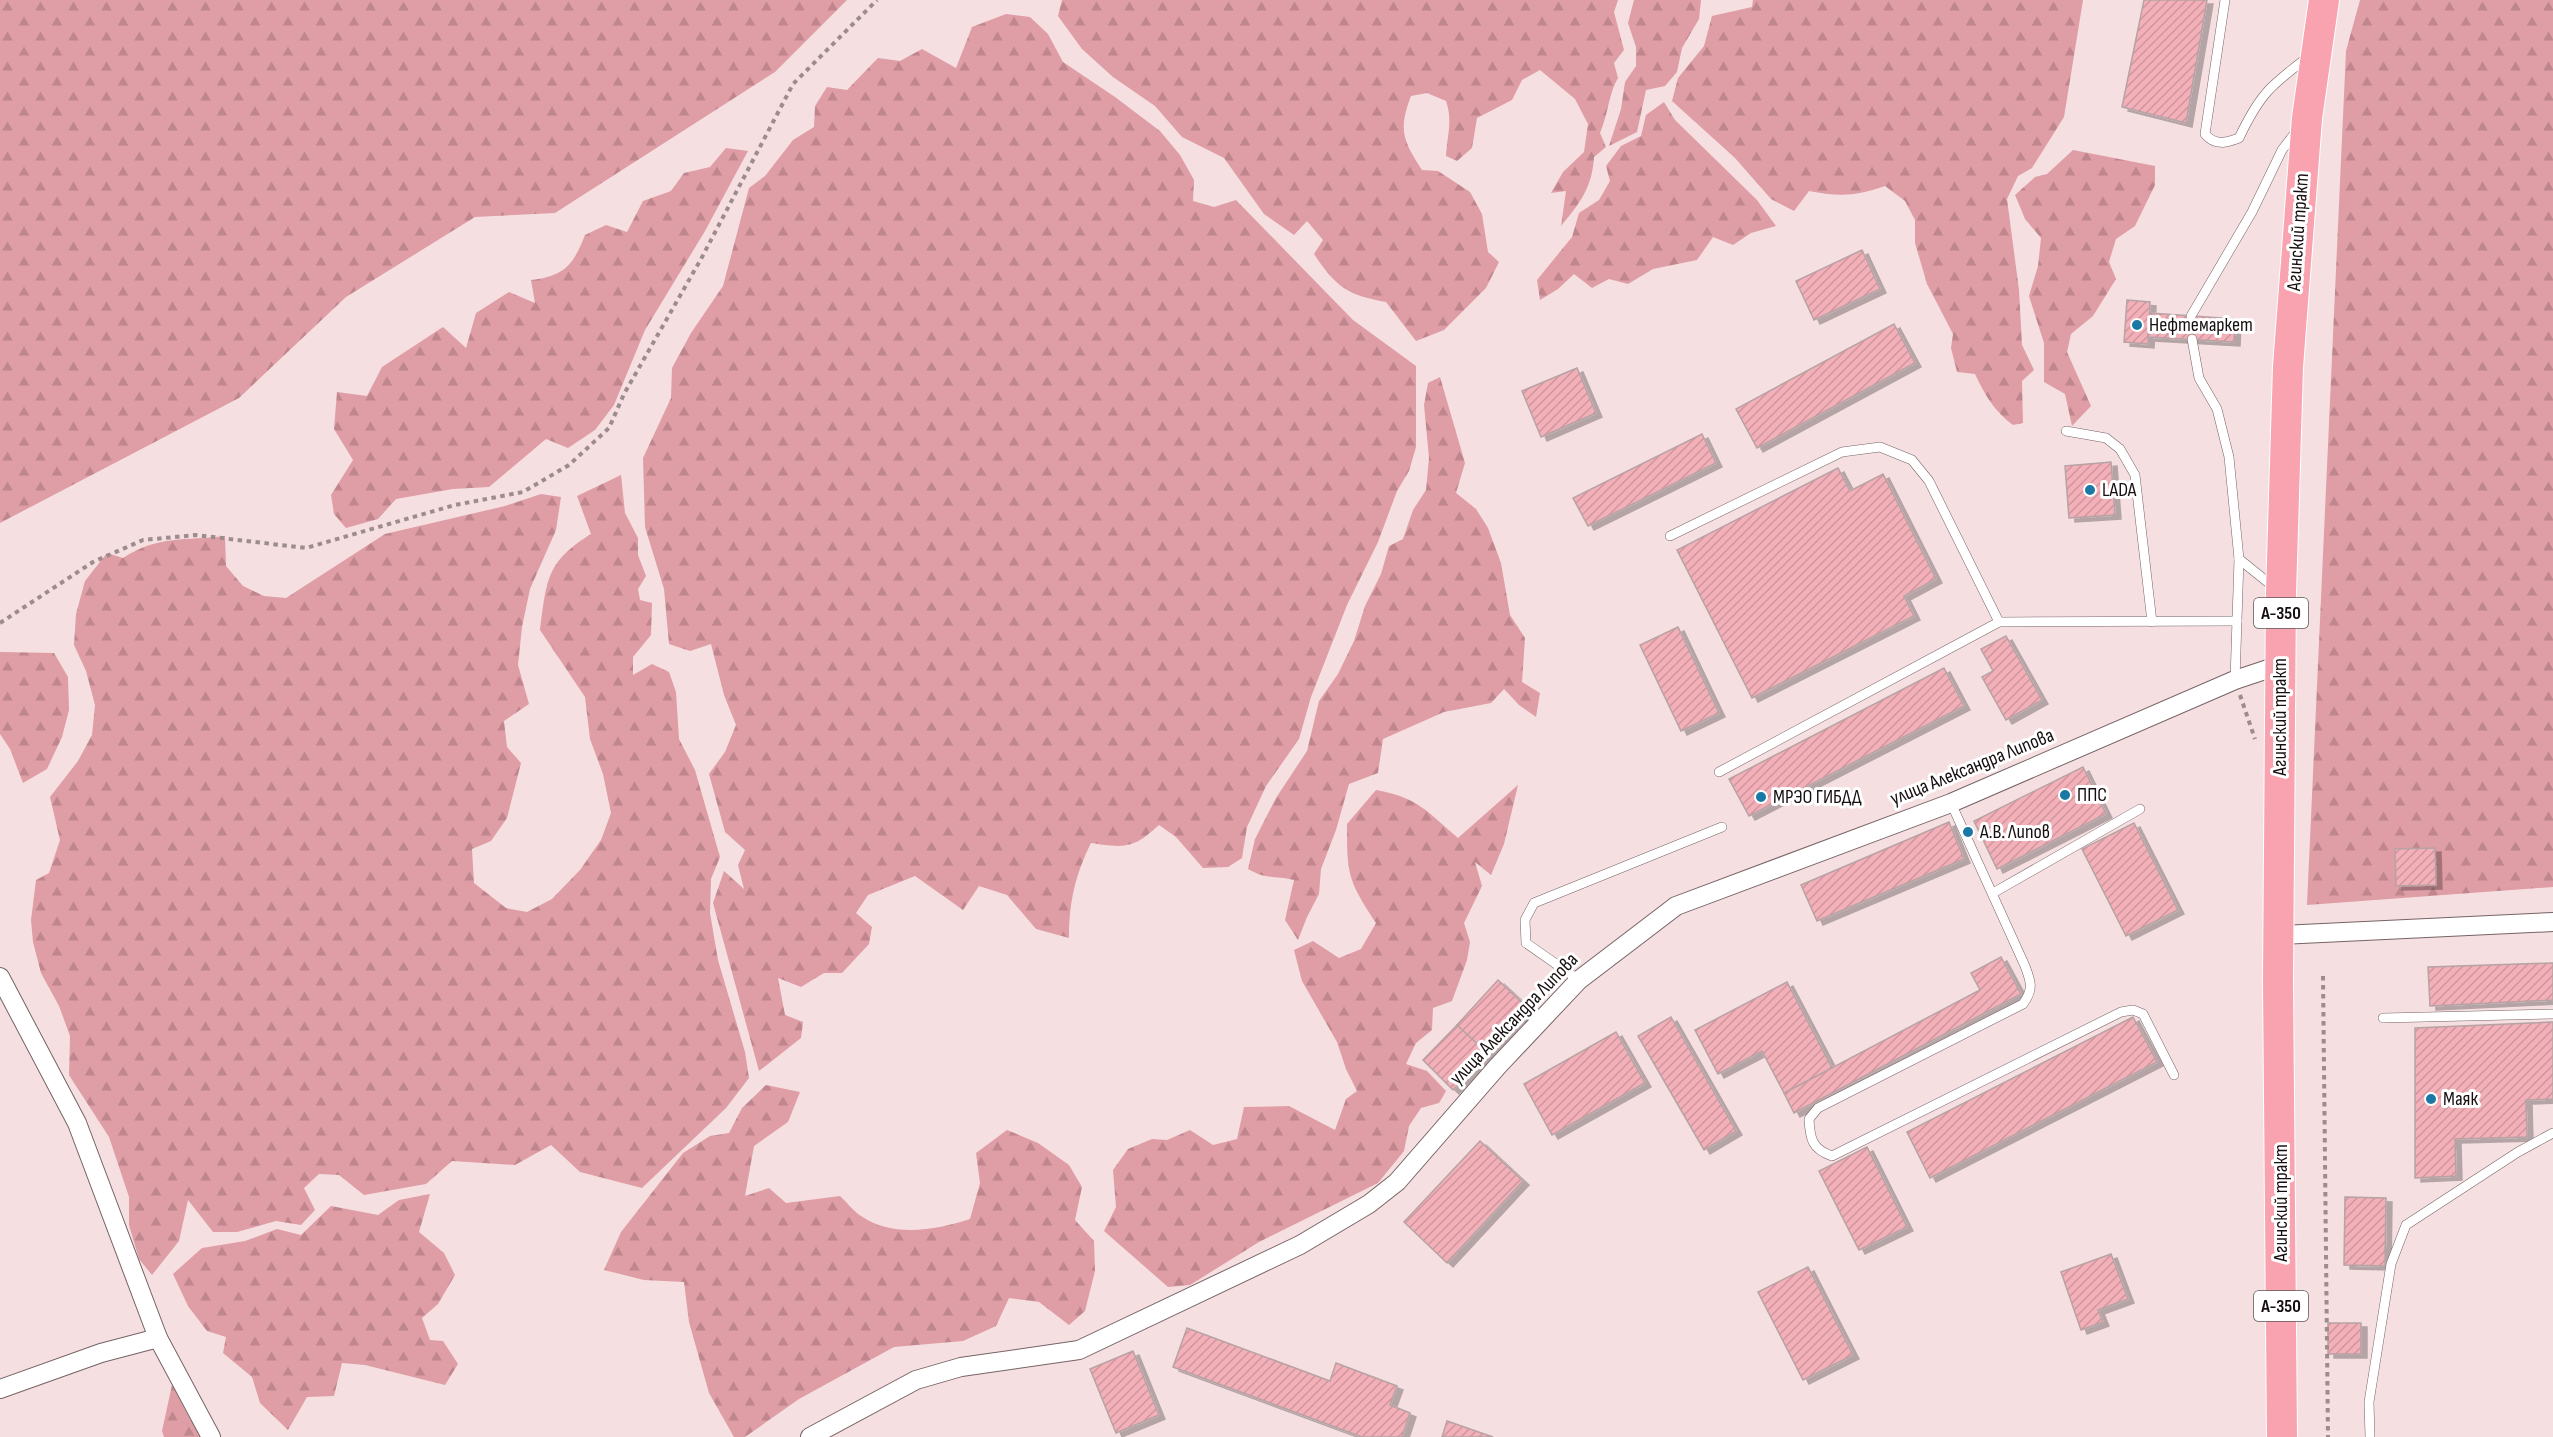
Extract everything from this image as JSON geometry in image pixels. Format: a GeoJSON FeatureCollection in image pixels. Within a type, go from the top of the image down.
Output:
{"type":"FeatureCollection","features":[{"type":"Feature","properties":{"kind":"highway"},"geometry":{"type":"LineString","coordinates":[[2306,0],[2315,52]]}},
{"type":"Feature","properties":{"kind":"highway","name":"Агинский тракт"},"geometry":{"type":"LineString","coordinates":[[2282,1437],[2279,935],[2281,593],[2288,367],[2307,118],[2324,0]]}},
{"type":"Feature","properties":{"kind":"street","name":"улица Александра Липова"},"geometry":{"type":"LineString","coordinates":[[810,1437],[916,1380],[961,1367],[1079,1350],[1300,1245],[1369,1204],[1397,1182],[1497,1066],[1579,980],[1676,906],[1951,803],[2235,680],[2280,665]]}},
{"type":"Feature","properties":{"kind":"street"},"geometry":{"type":"LineString","coordinates":[[2279,935],[2300,936],[2553,922]]}},
{"type":"Feature","properties":{"kind":"street"},"geometry":{"type":"LineString","coordinates":[[0,977],[77,1123],[158,1338],[211,1437]]}},
{"type":"Feature","properties":{"kind":"street"},"geometry":{"type":"LineString","coordinates":[[0,1389],[101,1353],[158,1338]]}},
{"type":"Feature","properties":{"kind":"lane"},"geometry":{"type":"LineString","coordinates":[[2225,0],[2206,114],[2205,134],[2211,140],[2226,144],[2240,138],[2255,105],[2270,86],[2315,52]]}},
{"type":"Feature","properties":{"kind":"lane"},"geometry":{"type":"LineString","coordinates":[[2191,316],[2252,212],[2282,150],[2307,118]]}},
{"type":"Feature","properties":{"kind":"lane"},"geometry":{"type":"LineString","coordinates":[[2192,339],[2199,378],[2217,410],[2229,457],[2239,559],[2235,680]]}},
{"type":"Feature","properties":{"kind":"lane"},"geometry":{"type":"LineString","coordinates":[[2066,431],[2106,438],[2120,449],[2135,475],[2151,622]]}},
{"type":"Feature","properties":{"kind":"lane"},"geometry":{"type":"LineString","coordinates":[[1670,536],[1842,452],[1880,447],[1912,460],[1929,481],[1999,622]]}},
{"type":"Feature","properties":{"kind":"lane"},"geometry":{"type":"LineString","coordinates":[[2239,559],[2281,593]]}},
{"type":"Feature","properties":{"kind":"lane"},"geometry":{"type":"LineString","coordinates":[[1719,772],[1999,622],[2237,621]]}},
{"type":"Feature","properties":{"kind":"lane"},"geometry":{"type":"LineString","coordinates":[[1951,803],[2029,975],[2032,985],[2030,995],[2023,1004],[1818,1108],[1809,1119],[1810,1139],[1819,1151],[1832,1156],[2121,1012],[2133,1010],[2143,1014],[2174,1075]]}},
{"type":"Feature","properties":{"kind":"lane"},"geometry":{"type":"LineString","coordinates":[[1993,893],[2140,809]]}},
{"type":"Feature","properties":{"kind":"lane"},"geometry":{"type":"LineString","coordinates":[[1579,980],[1527,943],[1526,920],[1534,903],[1722,827]]}},
{"type":"Feature","properties":{"kind":"lane"},"geometry":{"type":"LineString","coordinates":[[2383,1018],[2553,1014]]}},
{"type":"Feature","properties":{"kind":"lane"},"geometry":{"type":"LineString","coordinates":[[2370,1437],[2369,1402],[2391,1264],[2406,1225],[2518,1152],[2553,1133]]}},
{"type":"Feature","properties":{"kind":"path"},"geometry":{"type":"LineString","coordinates":[[0,623],[93,562],[143,540],[196,535],[306,548],[455,505],[523,492],[569,465],[609,428],[640,364],[701,259],[793,84],[877,0]]}},
{"type":"Feature","properties":{"kind":"path"},"geometry":{"type":"LineString","coordinates":[[2235,680],[2257,746]]}},
{"type":"Feature","properties":{"kind":"path"},"geometry":{"type":"LineString","coordinates":[[2324,976],[2328,1437]]}},
{"type":"Feature","properties":{"kind":"green space"},"geometry":{"type":"Polygon","coordinates":[[[0,0],[847,0],[775,72],[555,213],[475,217],[346,297],[239,398],[0,523],[0,0]]]}},
{"type":"Feature","properties":{"kind":"green space"},"geometry":{"type":"Polygon","coordinates":[[[1062,0],[1618,0],[1614,12],[1624,50],[1614,63],[1618,78],[1600,133],[1606,147],[1594,157],[1591,178],[1584,195],[1561,226],[1566,191],[1551,193],[1563,172],[1584,152],[1588,124],[1575,99],[1540,70],[1522,80],[1512,100],[1477,118],[1472,148],[1457,161],[1446,156],[1449,122],[1446,101],[1427,93],[1411,96],[1404,127],[1404,135],[1410,151],[1422,170],[1438,171],[1470,192],[1482,214],[1488,252],[1499,262],[1486,288],[1444,330],[1416,341],[1386,302],[1361,296],[1336,282],[1314,254],[1323,240],[1307,221],[1294,235],[1264,214],[1224,158],[1182,137],[1155,106],[1113,77],[1082,49],[1058,16],[1062,0]]]}},
{"type":"Feature","properties":{"kind":"green space"},"geometry":{"type":"Polygon","coordinates":[[[1634,0],[1701,0],[1699,19],[1682,48],[1677,72],[1665,86],[1646,90],[1637,132],[1609,146],[1621,109],[1625,82],[1636,66],[1636,47],[1628,23],[1634,0]]]}},
{"type":"Feature","properties":{"kind":"green space"},"geometry":{"type":"Polygon","coordinates":[[[1753,0],[2083,0],[2064,117],[2032,168],[2018,176],[2007,199],[2019,290],[2022,345],[2034,370],[2022,381],[2023,423],[2013,425],[2000,414],[1986,396],[1975,374],[1957,372],[1951,348],[1953,334],[1927,284],[1915,243],[1915,220],[1905,201],[1885,186],[1866,192],[1848,194],[1809,191],[1794,211],[1771,199],[1735,158],[1672,101],[1678,78],[1704,46],[1712,16],[1752,7],[1753,0]]]}},
{"type":"Feature","properties":{"kind":"green space"},"geometry":{"type":"Polygon","coordinates":[[[2360,0],[2553,0],[2553,887],[2307,905],[2346,51],[2360,0]]]}},
{"type":"Feature","properties":{"kind":"green space"},"geometry":{"type":"Polygon","coordinates":[[[1006,14],[1030,17],[1048,34],[1063,62],[1160,131],[1180,155],[1194,180],[1193,201],[1214,207],[1236,200],[1353,320],[1416,366],[1416,447],[1409,471],[1397,491],[1378,542],[1347,605],[1311,697],[1299,739],[1266,786],[1247,827],[1242,858],[1228,867],[1203,868],[1176,837],[1159,825],[1142,839],[1128,845],[1112,846],[1091,843],[1074,889],[1069,938],[1036,929],[1007,895],[979,886],[963,910],[915,876],[868,895],[856,913],[872,927],[869,944],[842,973],[824,973],[801,987],[778,978],[785,1015],[803,1022],[801,1038],[759,1071],[713,903],[724,871],[744,889],[738,865],[745,850],[725,832],[709,774],[725,752],[736,725],[724,695],[711,644],[690,651],[669,644],[664,589],[645,527],[643,458],[671,398],[672,368],[691,333],[723,286],[749,188],[765,176],[793,140],[814,127],[815,106],[827,87],[847,90],[878,58],[900,61],[922,49],[956,68],[972,27],[1006,14]]]}},
{"type":"Feature","properties":{"kind":"green space"},"geometry":{"type":"Polygon","coordinates":[[[1664,102],[1675,120],[1757,200],[1776,226],[1751,233],[1733,245],[1713,237],[1697,260],[1653,269],[1628,284],[1609,279],[1592,288],[1574,274],[1558,289],[1540,300],[1537,280],[1572,237],[1579,213],[1599,200],[1610,181],[1606,166],[1621,146],[1641,136],[1646,115],[1664,102]]]}},
{"type":"Feature","properties":{"kind":"green space"},"geometry":{"type":"Polygon","coordinates":[[[726,148],[748,151],[705,231],[645,330],[614,405],[595,430],[568,448],[546,439],[489,487],[453,489],[396,499],[378,519],[346,528],[334,514],[331,495],[353,460],[334,429],[337,392],[367,396],[382,367],[443,327],[466,348],[476,313],[509,292],[535,303],[531,280],[552,276],[566,268],[576,255],[585,235],[606,225],[627,232],[643,201],[671,191],[684,173],[710,167],[726,148]]]}},
{"type":"Feature","properties":{"kind":"green space"},"geometry":{"type":"Polygon","coordinates":[[[2073,150],[2155,166],[2155,185],[2135,226],[2116,239],[2109,262],[2116,279],[2093,316],[2071,334],[2067,352],[2091,406],[2072,426],[2065,394],[2044,382],[2044,343],[2029,296],[2038,266],[2041,238],[2025,219],[2015,195],[2035,177],[2047,174],[2073,150]]]}},
{"type":"Feature","properties":{"kind":"green space"},"geometry":{"type":"Polygon","coordinates":[[[1440,377],[1465,463],[1456,493],[1476,509],[1488,528],[1501,563],[1510,615],[1525,638],[1522,682],[1540,693],[1536,717],[1519,705],[1504,689],[1491,703],[1444,712],[1383,739],[1378,773],[1349,784],[1336,830],[1321,869],[1319,894],[1298,940],[1285,920],[1294,880],[1266,876],[1248,869],[1255,839],[1276,798],[1307,751],[1319,701],[1338,674],[1354,641],[1365,606],[1381,574],[1389,546],[1403,539],[1413,510],[1426,490],[1429,458],[1424,405],[1428,383],[1440,377]]]}},
{"type":"Feature","properties":{"kind":"green space"},"geometry":{"type":"Polygon","coordinates":[[[621,475],[625,513],[638,538],[638,555],[646,576],[638,589],[640,600],[652,603],[651,635],[633,657],[633,675],[652,664],[669,672],[676,692],[679,739],[695,770],[720,857],[711,879],[710,913],[718,960],[745,1052],[749,1078],[726,1108],[642,1188],[580,1172],[551,1145],[515,1165],[452,1161],[426,1184],[364,1195],[339,1175],[319,1174],[304,1188],[315,1210],[301,1225],[276,1221],[237,1232],[213,1232],[188,1200],[179,1241],[152,1275],[139,1259],[129,1225],[129,1197],[109,1137],[69,1075],[70,1036],[59,1006],[41,973],[33,942],[31,920],[36,880],[49,873],[60,840],[50,797],[78,761],[92,735],[95,705],[86,671],[74,645],[76,614],[85,581],[107,553],[123,558],[160,542],[225,536],[226,566],[243,586],[264,596],[286,598],[385,534],[505,506],[541,494],[561,497],[556,530],[530,589],[522,627],[518,665],[529,704],[504,721],[507,747],[521,763],[507,818],[491,841],[472,849],[474,883],[506,908],[527,912],[552,899],[580,870],[601,840],[611,813],[603,774],[590,739],[585,697],[540,630],[551,573],[565,554],[591,534],[577,496],[621,475]]]}},
{"type":"Feature","properties":{"kind":"green space"},"geometry":{"type":"Polygon","coordinates":[[[0,652],[54,653],[68,677],[69,710],[62,737],[47,769],[23,783],[10,749],[0,734],[0,652]]]}},
{"type":"Feature","properties":{"kind":"green space"},"geometry":{"type":"Polygon","coordinates":[[[1518,785],[1504,844],[1491,875],[1475,862],[1482,886],[1464,923],[1470,942],[1467,960],[1452,1001],[1433,1008],[1432,1030],[1416,1043],[1406,1064],[1427,1071],[1446,1091],[1439,1103],[1421,1108],[1409,1126],[1404,1151],[1378,1183],[1259,1242],[1190,1285],[1168,1287],[1104,1231],[1116,1207],[1113,1170],[1128,1149],[1152,1139],[1167,1140],[1190,1130],[1213,1145],[1237,1139],[1244,1107],[1289,1106],[1335,1130],[1346,1099],[1357,1091],[1346,1069],[1337,1042],[1302,981],[1294,950],[1313,941],[1339,958],[1361,949],[1376,923],[1360,897],[1351,876],[1347,824],[1376,790],[1402,797],[1421,807],[1458,838],[1518,785]]]}},
{"type":"Feature","properties":{"kind":"green space"},"geometry":{"type":"Polygon","coordinates":[[[766,1085],[800,1092],[788,1122],[754,1146],[745,1196],[769,1188],[786,1203],[840,1196],[855,1212],[873,1223],[901,1230],[929,1229],[970,1219],[980,1183],[976,1153],[1007,1130],[1038,1143],[1069,1165],[1082,1187],[1075,1220],[1094,1241],[1095,1271],[1085,1311],[1069,1325],[1039,1302],[1009,1298],[996,1326],[963,1341],[894,1347],[799,1399],[745,1437],[734,1437],[709,1393],[689,1322],[684,1282],[644,1280],[604,1270],[621,1232],[683,1153],[710,1136],[729,1133],[742,1108],[766,1085]]]}},
{"type":"Feature","properties":{"kind":"green space"},"geometry":{"type":"Polygon","coordinates":[[[430,1194],[419,1232],[444,1253],[455,1275],[438,1304],[422,1318],[430,1340],[443,1341],[458,1364],[445,1385],[365,1365],[342,1363],[334,1396],[307,1397],[288,1430],[260,1403],[252,1377],[223,1353],[226,1337],[207,1331],[188,1306],[173,1274],[202,1248],[245,1241],[277,1229],[301,1235],[331,1206],[378,1215],[399,1200],[430,1194]]]}},
{"type":"Feature","properties":{"kind":"green space"},"geometry":{"type":"Polygon","coordinates":[[[172,1385],[190,1419],[205,1437],[164,1437],[162,1431],[172,1385]]]}},
{"type":"Feature","properties":{"kind":"building"},"geometry":{"type":"Polygon","coordinates":[[[2144,0],[2207,0],[2186,123],[2122,107],[2144,0]]]}},
{"type":"Feature","properties":{"kind":"building"},"geometry":{"type":"Polygon","coordinates":[[[1862,250],[1880,289],[1814,320],[1796,281],[1862,250]]]}},
{"type":"Feature","properties":{"kind":"building","name":"Нефтемаркет"},"geometry":{"type":"Polygon","coordinates":[[[2127,300],[2150,302],[2148,344],[2124,342],[2127,300]]]}},
{"type":"Feature","properties":{"kind":"building"},"geometry":{"type":"Polygon","coordinates":[[[2150,313],[2235,319],[2234,342],[2148,337],[2150,313]]]}},
{"type":"Feature","properties":{"kind":"building"},"geometry":{"type":"Polygon","coordinates":[[[1894,324],[1915,363],[1757,448],[1736,409],[1894,324]]]}},
{"type":"Feature","properties":{"kind":"building"},"geometry":{"type":"Polygon","coordinates":[[[1577,368],[1596,413],[1541,437],[1522,391],[1577,368]]]}},
{"type":"Feature","properties":{"kind":"building"},"geometry":{"type":"Polygon","coordinates":[[[1702,434],[1716,463],[1588,526],[1573,498],[1702,434]]]}},
{"type":"Feature","properties":{"kind":"building","name":"LADA"},"geometry":{"type":"Polygon","coordinates":[[[2111,462],[2115,515],[2069,518],[2065,466],[2111,462]]]}},
{"type":"Feature","properties":{"kind":"building"},"geometry":{"type":"Polygon","coordinates":[[[1838,468],[1850,491],[1883,474],[1936,579],[1904,596],[1914,616],[1752,698],[1677,550],[1838,468]]]}},
{"type":"Feature","properties":{"kind":"building"},"geometry":{"type":"Polygon","coordinates":[[[1678,627],[1719,713],[1681,731],[1640,645],[1678,627]]]}},
{"type":"Feature","properties":{"kind":"building"},"geometry":{"type":"Polygon","coordinates":[[[2006,636],[2042,700],[2006,720],[1982,677],[1993,671],[1981,649],[2006,636]]]}},
{"type":"Feature","properties":{"kind":"building"},"geometry":{"type":"Polygon","coordinates":[[[1944,668],[1964,706],[1749,816],[1729,779],[1944,668]]]}},
{"type":"Feature","properties":{"kind":"building"},"geometry":{"type":"Polygon","coordinates":[[[2083,767],[2106,814],[1997,869],[1974,821],[2083,767]]]}},
{"type":"Feature","properties":{"kind":"building"},"geometry":{"type":"Polygon","coordinates":[[[1949,822],[1964,859],[1817,921],[1801,885],[1949,822]]]}},
{"type":"Feature","properties":{"kind":"building"},"geometry":{"type":"Polygon","coordinates":[[[2134,823],[2178,910],[2126,936],[2082,849],[2134,823]]]}},
{"type":"Feature","properties":{"kind":"building"},"geometry":{"type":"Polygon","coordinates":[[[2435,848],[2436,885],[2396,886],[2395,849],[2435,848]]]}},
{"type":"Feature","properties":{"kind":"building"},"geometry":{"type":"Polygon","coordinates":[[[2001,957],[2021,994],[1794,1113],[1784,1093],[1980,990],[1971,973],[2001,957]]]}},
{"type":"Feature","properties":{"kind":"building"},"geometry":{"type":"Polygon","coordinates":[[[2553,963],[2553,1000],[2430,1006],[2428,967],[2553,963]]]}},
{"type":"Feature","properties":{"kind":"building"},"geometry":{"type":"Polygon","coordinates":[[[1498,980],[1528,1008],[1487,1053],[1457,1025],[1498,980]]]}},
{"type":"Feature","properties":{"kind":"building"},"geometry":{"type":"Polygon","coordinates":[[[1787,982],[1832,1068],[1784,1093],[1762,1051],[1718,1074],[1695,1030],[1787,982]]]}},
{"type":"Feature","properties":{"kind":"building"},"geometry":{"type":"Polygon","coordinates":[[[1671,1017],[1736,1131],[1704,1150],[1638,1036],[1671,1017]]]}},
{"type":"Feature","properties":{"kind":"building"},"geometry":{"type":"Polygon","coordinates":[[[2133,1017],[2157,1062],[1930,1178],[1907,1132],[2133,1017]]]}},
{"type":"Feature","properties":{"kind":"building"},"geometry":{"type":"Polygon","coordinates":[[[2553,1022],[2553,1099],[2526,1100],[2527,1137],[2455,1139],[2456,1176],[2415,1178],[2415,1028],[2553,1022]]]}},
{"type":"Feature","properties":{"kind":"building"},"geometry":{"type":"Polygon","coordinates":[[[1457,1025],[1487,1053],[1453,1090],[1423,1060],[1457,1025]]]}},
{"type":"Feature","properties":{"kind":"building"},"geometry":{"type":"Polygon","coordinates":[[[1616,1032],[1645,1083],[1552,1135],[1524,1084],[1616,1032]]]}},
{"type":"Feature","properties":{"kind":"building"},"geometry":{"type":"Polygon","coordinates":[[[1480,1141],[1523,1181],[1447,1263],[1404,1222],[1480,1141]]]}},
{"type":"Feature","properties":{"kind":"building"},"geometry":{"type":"Polygon","coordinates":[[[1867,1147],[1907,1227],[1859,1250],[1819,1171],[1867,1147]]]}},
{"type":"Feature","properties":{"kind":"building"},"geometry":{"type":"Polygon","coordinates":[[[2345,1197],[2386,1198],[2385,1266],[2344,1265],[2345,1197]]]}},
{"type":"Feature","properties":{"kind":"building"},"geometry":{"type":"Polygon","coordinates":[[[2111,1254],[2128,1299],[2098,1310],[2103,1322],[2081,1330],[2061,1272],[2111,1254]]]}},
{"type":"Feature","properties":{"kind":"building"},"geometry":{"type":"Polygon","coordinates":[[[1808,1267],[1853,1355],[1803,1380],[1758,1292],[1808,1267]]]}},
{"type":"Feature","properties":{"kind":"building"},"geometry":{"type":"Polygon","coordinates":[[[2328,1323],[2361,1323],[2361,1354],[2328,1354],[2328,1323]]]}},
{"type":"Feature","properties":{"kind":"building"},"geometry":{"type":"Polygon","coordinates":[[[1187,1328],[1330,1381],[1336,1363],[1397,1386],[1390,1405],[1410,1413],[1402,1437],[1362,1437],[1173,1367],[1187,1328]]]}},
{"type":"Feature","properties":{"kind":"building"},"geometry":{"type":"Polygon","coordinates":[[[1133,1351],[1159,1415],[1116,1433],[1090,1369],[1133,1351]]]}},
{"type":"Feature","properties":{"kind":"building"},"geometry":{"type":"Polygon","coordinates":[[[1447,1421],[1493,1437],[1442,1437],[1447,1421]]]}},
{"type":"Feature","properties":{"kind":"place","name":"Нефтемаркет"},"geometry":{"type":"Point","coordinates":[2137,325]}},
{"type":"Feature","properties":{"kind":"place","name":"LADA"},"geometry":{"type":"Point","coordinates":[2090,490]}},
{"type":"Feature","properties":{"kind":"place","name":"ППС"},"geometry":{"type":"Point","coordinates":[2065,795]}},
{"type":"Feature","properties":{"kind":"place","name":"МРЭО ГИБДД"},"geometry":{"type":"Point","coordinates":[1761,797]}},
{"type":"Feature","properties":{"kind":"place","name":"А.В. Липов"},"geometry":{"type":"Point","coordinates":[1968,832]}},
{"type":"Feature","properties":{"kind":"place","name":"Маяк"},"geometry":{"type":"Point","coordinates":[2431,1099]}}]}
